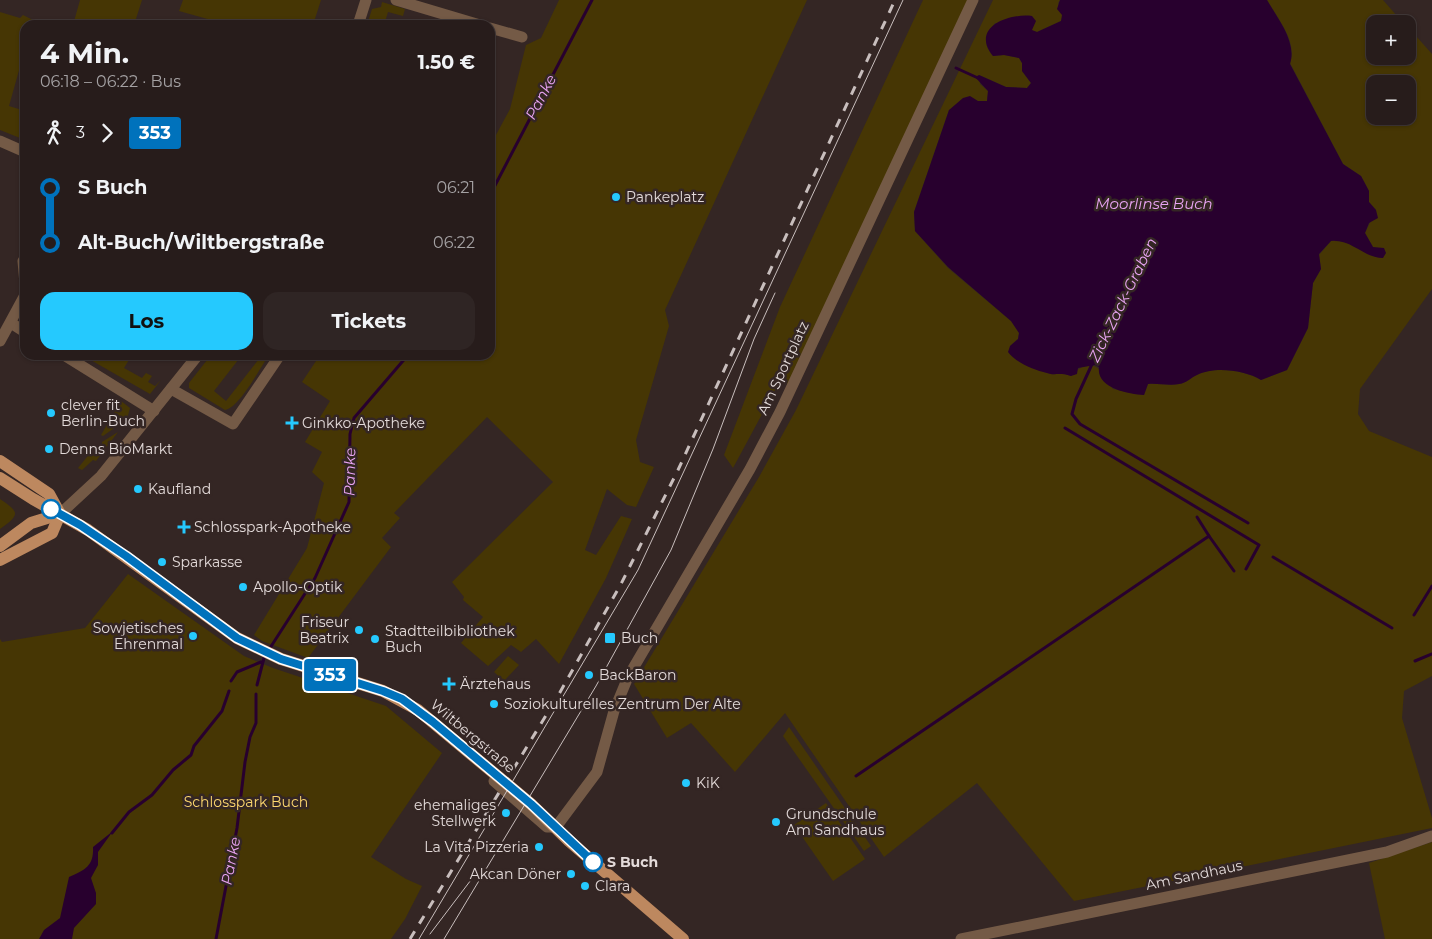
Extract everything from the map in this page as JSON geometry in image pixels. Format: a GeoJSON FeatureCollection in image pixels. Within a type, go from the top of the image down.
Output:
{"type":"FeatureCollection","features":[{"type":"Feature","properties":{"kind":"main road","name":"Wiltbergstraße"},"geometry":{"type":"LineString","coordinates":[[0,461],[49,494],[60,514]]}},
{"type":"Feature","properties":{"kind":"main road","name":"Wiltbergstraße"},"geometry":{"type":"LineString","coordinates":[[0,478],[126,556],[237,638],[281,659],[395,696],[433,722],[683,939]]}},
{"type":"Feature","properties":{"kind":"main road"},"geometry":{"type":"LineString","coordinates":[[0,546],[31,523],[60,514]]}},
{"type":"Feature","properties":{"kind":"main road"},"geometry":{"type":"LineString","coordinates":[[0,560],[52,533],[60,514]]}},
{"type":"Feature","properties":{"kind":"street"},"geometry":{"type":"LineString","coordinates":[[360,20],[366,0]]}},
{"type":"Feature","properties":{"kind":"street"},"geometry":{"type":"LineString","coordinates":[[396,0],[463,20]]}},
{"type":"Feature","properties":{"kind":"street","name":"Am Sportplatz"},"geometry":{"type":"LineString","coordinates":[[556,827],[591,782],[602,760],[614,711],[628,677],[750,469],[780,412],[973,0]]}},
{"type":"Feature","properties":{"kind":"street"},"geometry":{"type":"LineString","coordinates":[[495,29],[522,37]]}},
{"type":"Feature","properties":{"kind":"street"},"geometry":{"type":"LineString","coordinates":[[0,141],[20,150]]}},
{"type":"Feature","properties":{"kind":"street"},"geometry":{"type":"LineString","coordinates":[[0,341],[20,304]]}},
{"type":"Feature","properties":{"kind":"street"},"geometry":{"type":"LineString","coordinates":[[10,323],[20,329]]}},
{"type":"Feature","properties":{"kind":"street"},"geometry":{"type":"LineString","coordinates":[[72,360],[154,411]]}},
{"type":"Feature","properties":{"kind":"street"},"geometry":{"type":"LineString","coordinates":[[60,514],[101,476],[194,360]]}},
{"type":"Feature","properties":{"kind":"street"},"geometry":{"type":"LineString","coordinates":[[171,389],[233,424],[277,360]]}},
{"type":"Feature","properties":{"kind":"street","name":"Am Sandhaus"},"geometry":{"type":"LineString","coordinates":[[961,939],[1388,852],[1432,836]]}},
{"type":"Feature","properties":{"kind":"green space"},"geometry":{"type":"Polygon","coordinates":[[[80,0],[142,0],[136,20],[74,20],[80,0]]]}},
{"type":"Feature","properties":{"kind":"green space"},"geometry":{"type":"Polygon","coordinates":[[[183,0],[321,0],[315,20],[211,20],[179,11],[183,0]]]}},
{"type":"Feature","properties":{"kind":"green space"},"geometry":{"type":"Polygon","coordinates":[[[559,0],[807,0],[665,310],[669,326],[636,440],[640,462],[654,467],[636,507],[627,505],[607,489],[585,550],[596,555],[621,516],[632,519],[606,578],[559,664],[536,639],[521,652],[511,645],[488,666],[461,643],[483,617],[463,600],[464,597],[452,582],[553,482],[487,417],[394,513],[400,518],[382,538],[391,547],[308,658],[262,641],[254,635],[307,548],[324,483],[312,472],[322,452],[305,442],[330,401],[302,382],[317,360],[495,360],[495,137],[510,109],[526,45],[541,38],[559,0]]]}},
{"type":"Feature","properties":{"kind":"green space"},"geometry":{"type":"Polygon","coordinates":[[[923,0],[969,0],[788,384],[780,381],[733,468],[724,455],[780,307],[923,0]]]}},
{"type":"Feature","properties":{"kind":"green space"},"geometry":{"type":"Polygon","coordinates":[[[993,0],[1060,0],[1058,3],[1063,15],[1061,21],[1037,32],[995,23],[986,40],[987,47],[993,56],[1004,55],[1019,58],[1022,63],[1022,71],[1031,83],[1027,88],[1006,87],[979,75],[980,84],[988,91],[987,101],[978,101],[949,110],[914,212],[915,231],[948,268],[1011,321],[1019,333],[1018,339],[1010,346],[1032,365],[1047,373],[1071,376],[1079,369],[1091,365],[1100,370],[1113,389],[1144,395],[1148,384],[1171,385],[1182,383],[1203,372],[1229,370],[1247,374],[1261,380],[1287,370],[1308,328],[1313,283],[1321,269],[1319,255],[1331,241],[1373,247],[1365,233],[1376,210],[1369,202],[1369,191],[1361,176],[1343,164],[1290,63],[1292,55],[1289,39],[1267,0],[1383,0],[1396,15],[1366,15],[1366,65],[1416,65],[1416,36],[1432,54],[1432,289],[1360,389],[1358,414],[1369,431],[1432,457],[1432,676],[1404,691],[1402,718],[1432,818],[1432,828],[1074,901],[977,783],[884,857],[785,713],[735,772],[691,723],[667,738],[634,684],[759,477],[796,410],[993,0]]]}},
{"type":"Feature","properties":{"kind":"green space"},"geometry":{"type":"Polygon","coordinates":[[[382,2],[405,9],[403,16],[388,12],[386,20],[369,20],[372,9],[381,7],[382,2]]]}},
{"type":"Feature","properties":{"kind":"green space"},"geometry":{"type":"Polygon","coordinates":[[[0,12],[20,18],[23,15],[33,20],[20,20],[20,67],[9,106],[20,109],[20,138],[0,130],[0,12]]]}},
{"type":"Feature","properties":{"kind":"green space"},"geometry":{"type":"Polygon","coordinates":[[[91,360],[129,360],[124,368],[142,378],[146,373],[152,376],[148,382],[155,386],[161,380],[150,394],[91,360]]]}},
{"type":"Feature","properties":{"kind":"green space"},"geometry":{"type":"Polygon","coordinates":[[[207,360],[238,360],[214,391],[226,401],[258,360],[266,360],[242,396],[230,408],[225,410],[189,388],[189,383],[207,360]]]}},
{"type":"Feature","properties":{"kind":"green space"},"geometry":{"type":"Polygon","coordinates":[[[121,401],[130,408],[127,419],[103,436],[101,435],[121,401]]]}},
{"type":"Feature","properties":{"kind":"green space"},"geometry":{"type":"Polygon","coordinates":[[[118,432],[96,461],[93,460],[82,470],[78,468],[91,452],[102,445],[102,442],[118,432]]]}},
{"type":"Feature","properties":{"kind":"green space"},"geometry":{"type":"Polygon","coordinates":[[[0,499],[12,508],[15,514],[0,529],[0,499]]]}},
{"type":"Feature","properties":{"kind":"green space","name":"Schlosspark Buch"},"geometry":{"type":"Polygon","coordinates":[[[128,574],[244,656],[273,668],[386,706],[442,753],[371,857],[406,879],[422,886],[405,919],[391,939],[0,939],[0,639],[2,642],[85,628],[128,574]]]}},
{"type":"Feature","properties":{"kind":"green space"},"geometry":{"type":"Polygon","coordinates":[[[508,656],[519,665],[504,681],[494,672],[508,656]]]}},
{"type":"Feature","properties":{"kind":"green space"},"geometry":{"type":"Polygon","coordinates":[[[789,727],[871,846],[864,851],[783,736],[789,727]]]}},
{"type":"Feature","properties":{"kind":"green space"},"geometry":{"type":"Polygon","coordinates":[[[826,803],[865,859],[833,881],[794,825],[826,803]]]}},
{"type":"Feature","properties":{"kind":"green space"},"geometry":{"type":"Polygon","coordinates":[[[1432,842],[1432,939],[1385,939],[1369,863],[1432,842]]]}},
{"type":"Feature","properties":{"kind":"water","name":"Moorlinse Buch"},"geometry":{"type":"Polygon","coordinates":[[[1060,0],[1267,0],[1289,39],[1291,47],[1290,64],[1343,164],[1361,176],[1369,191],[1369,202],[1376,210],[1378,218],[1369,223],[1365,233],[1373,247],[1384,248],[1386,253],[1383,258],[1376,257],[1345,243],[1331,241],[1319,254],[1321,269],[1313,283],[1308,328],[1287,370],[1261,380],[1247,374],[1229,370],[1204,372],[1182,383],[1171,385],[1148,384],[1144,395],[1122,391],[1108,385],[1099,374],[1099,367],[1095,365],[1078,368],[1077,374],[1071,376],[1050,374],[1026,366],[1008,352],[1010,346],[1018,339],[1019,333],[1011,321],[948,267],[915,231],[914,212],[949,110],[963,98],[970,96],[978,101],[987,101],[988,91],[975,77],[979,75],[1006,87],[1027,88],[1031,83],[1022,71],[1022,63],[1019,58],[1004,55],[993,56],[987,46],[986,38],[989,30],[1003,20],[1013,17],[1032,16],[1036,21],[1032,30],[1037,32],[1061,21],[1062,15],[1057,9],[1060,0]]]}},
{"type":"Feature","properties":{"kind":"water"},"geometry":{"type":"Polygon","coordinates":[[[113,831],[98,852],[98,865],[91,878],[96,893],[96,904],[74,928],[72,939],[39,939],[44,930],[60,918],[69,877],[80,872],[90,863],[93,847],[113,831]]]}},
{"type":"Feature","properties":{"kind":"waterway","name":"Panke"},"geometry":{"type":"LineString","coordinates":[[495,185],[592,0]]}},
{"type":"Feature","properties":{"kind":"waterway"},"geometry":{"type":"LineString","coordinates":[[956,68],[978,78]]}},
{"type":"Feature","properties":{"kind":"waterway","name":"Panke"},"geometry":{"type":"LineString","coordinates":[[270,648],[315,578],[349,502],[350,434],[354,418],[404,360]]}},
{"type":"Feature","properties":{"kind":"waterway","name":"Zick-Zack-Graben"},"geometry":{"type":"LineString","coordinates":[[1093,362],[1076,399],[1072,414],[1080,424],[1248,523]]}},
{"type":"Feature","properties":{"kind":"waterway"},"geometry":{"type":"LineString","coordinates":[[1065,428],[1259,545],[1246,569]]}},
{"type":"Feature","properties":{"kind":"waterway"},"geometry":{"type":"LineString","coordinates":[[1197,517],[1209,536]]}},
{"type":"Feature","properties":{"kind":"waterway"},"geometry":{"type":"LineString","coordinates":[[856,776],[1209,536],[1234,571]]}},
{"type":"Feature","properties":{"kind":"waterway"},"geometry":{"type":"LineString","coordinates":[[1273,557],[1392,628]]}},
{"type":"Feature","properties":{"kind":"waterway"},"geometry":{"type":"LineString","coordinates":[[1414,615],[1432,586]]}},
{"type":"Feature","properties":{"kind":"waterway"},"geometry":{"type":"LineString","coordinates":[[1415,661],[1432,654]]}},
{"type":"Feature","properties":{"kind":"waterway","name":"Panke"},"geometry":{"type":"LineString","coordinates":[[257,685],[264,658]]}},
{"type":"Feature","properties":{"kind":"waterway"},"geometry":{"type":"LineString","coordinates":[[231,681],[237,672],[261,662]]}},
{"type":"Feature","properties":{"kind":"waterway"},"geometry":{"type":"LineString","coordinates":[[112,833],[129,812],[152,795],[173,770],[191,755],[194,746],[222,711],[229,691]]}},
{"type":"Feature","properties":{"kind":"waterway","name":"Panke"},"geometry":{"type":"LineString","coordinates":[[216,939],[237,828],[245,762],[250,737],[256,723],[256,694]]}},
{"type":"Feature","properties":{"kind":"tram line"},"geometry":{"type":"LineString","coordinates":[[419,939],[638,570],[903,0]]}},
{"type":"Feature","properties":{"kind":"tram line"},"geometry":{"type":"LineString","coordinates":[[444,939],[596,686],[671,550],[713,449],[754,339],[775,293]]}},
{"type":"Feature","properties":{"kind":"tram line"},"geometry":{"type":"LineString","coordinates":[[430,934],[477,872]]}},
{"type":"Feature","properties":{"kind":"railway"},"geometry":{"type":"LineString","coordinates":[[410,939],[559,694],[621,584],[678,470],[895,0]]}},
{"type":"Feature","properties":{"kind":"bus line","name":"353"},"geometry":{"type":"LineString","coordinates":[[51,509],[80,525],[126,556],[237,638],[251,646],[300,666],[383,691],[402,699],[433,722],[531,804],[593,862]]}},
{"type":"Feature","properties":{"kind":"place","name":"Pankeplatz"},"geometry":{"type":"Point","coordinates":[616,197]}},
{"type":"Feature","properties":{"kind":"place","name":"clever fit Berlin-Buch"},"geometry":{"type":"Point","coordinates":[51,413]}},
{"type":"Feature","properties":{"kind":"place","name":"Ginkko-Apotheke"},"geometry":{"type":"Point","coordinates":[292,423]}},
{"type":"Feature","properties":{"kind":"place","name":"Denns BioMarkt"},"geometry":{"type":"Point","coordinates":[49,449]}},
{"type":"Feature","properties":{"kind":"place","name":"Kaufland"},"geometry":{"type":"Point","coordinates":[138,489]}},
{"type":"Feature","properties":{"kind":"place","name":"Schlosspark-Apotheke"},"geometry":{"type":"Point","coordinates":[184,527]}},
{"type":"Feature","properties":{"kind":"place","name":"Sparkasse"},"geometry":{"type":"Point","coordinates":[162,562]}},
{"type":"Feature","properties":{"kind":"place","name":"Apollo-Optik"},"geometry":{"type":"Point","coordinates":[243,587]}},
{"type":"Feature","properties":{"kind":"place","name":"Friseur Beatrix"},"geometry":{"type":"Point","coordinates":[359,630]}},
{"type":"Feature","properties":{"kind":"place","name":"Sowjetisches Ehrenmal"},"geometry":{"type":"Point","coordinates":[193,636]}},
{"type":"Feature","properties":{"kind":"place","name":"Buch"},"geometry":{"type":"Point","coordinates":[610,638]}},
{"type":"Feature","properties":{"kind":"place","name":"Stadtteilbibliothek Buch"},"geometry":{"type":"Point","coordinates":[375,639]}},
{"type":"Feature","properties":{"kind":"place","name":"BackBaron"},"geometry":{"type":"Point","coordinates":[589,675]}},
{"type":"Feature","properties":{"kind":"place","name":"Ärztehaus"},"geometry":{"type":"Point","coordinates":[449,684]}},
{"type":"Feature","properties":{"kind":"place","name":"Soziokulturelles Zentrum Der Alte"},"geometry":{"type":"Point","coordinates":[494,704]}},
{"type":"Feature","properties":{"kind":"place","name":"KiK"},"geometry":{"type":"Point","coordinates":[686,783]}},
{"type":"Feature","properties":{"kind":"place","name":"ehemaliges Stellwerk"},"geometry":{"type":"Point","coordinates":[506,813]}},
{"type":"Feature","properties":{"kind":"place","name":"Grundschule Am Sandhaus"},"geometry":{"type":"Point","coordinates":[776,822]}},
{"type":"Feature","properties":{"kind":"place","name":"La Vita Pizzeria"},"geometry":{"type":"Point","coordinates":[539,847]}},
{"type":"Feature","properties":{"kind":"place","name":"S Buch"},"geometry":{"type":"Point","coordinates":[593,862]}},
{"type":"Feature","properties":{"kind":"place","name":"Akcan Döner"},"geometry":{"type":"Point","coordinates":[571,874]}},
{"type":"Feature","properties":{"kind":"place","name":"Clara"},"geometry":{"type":"Point","coordinates":[585,886]}}]}
